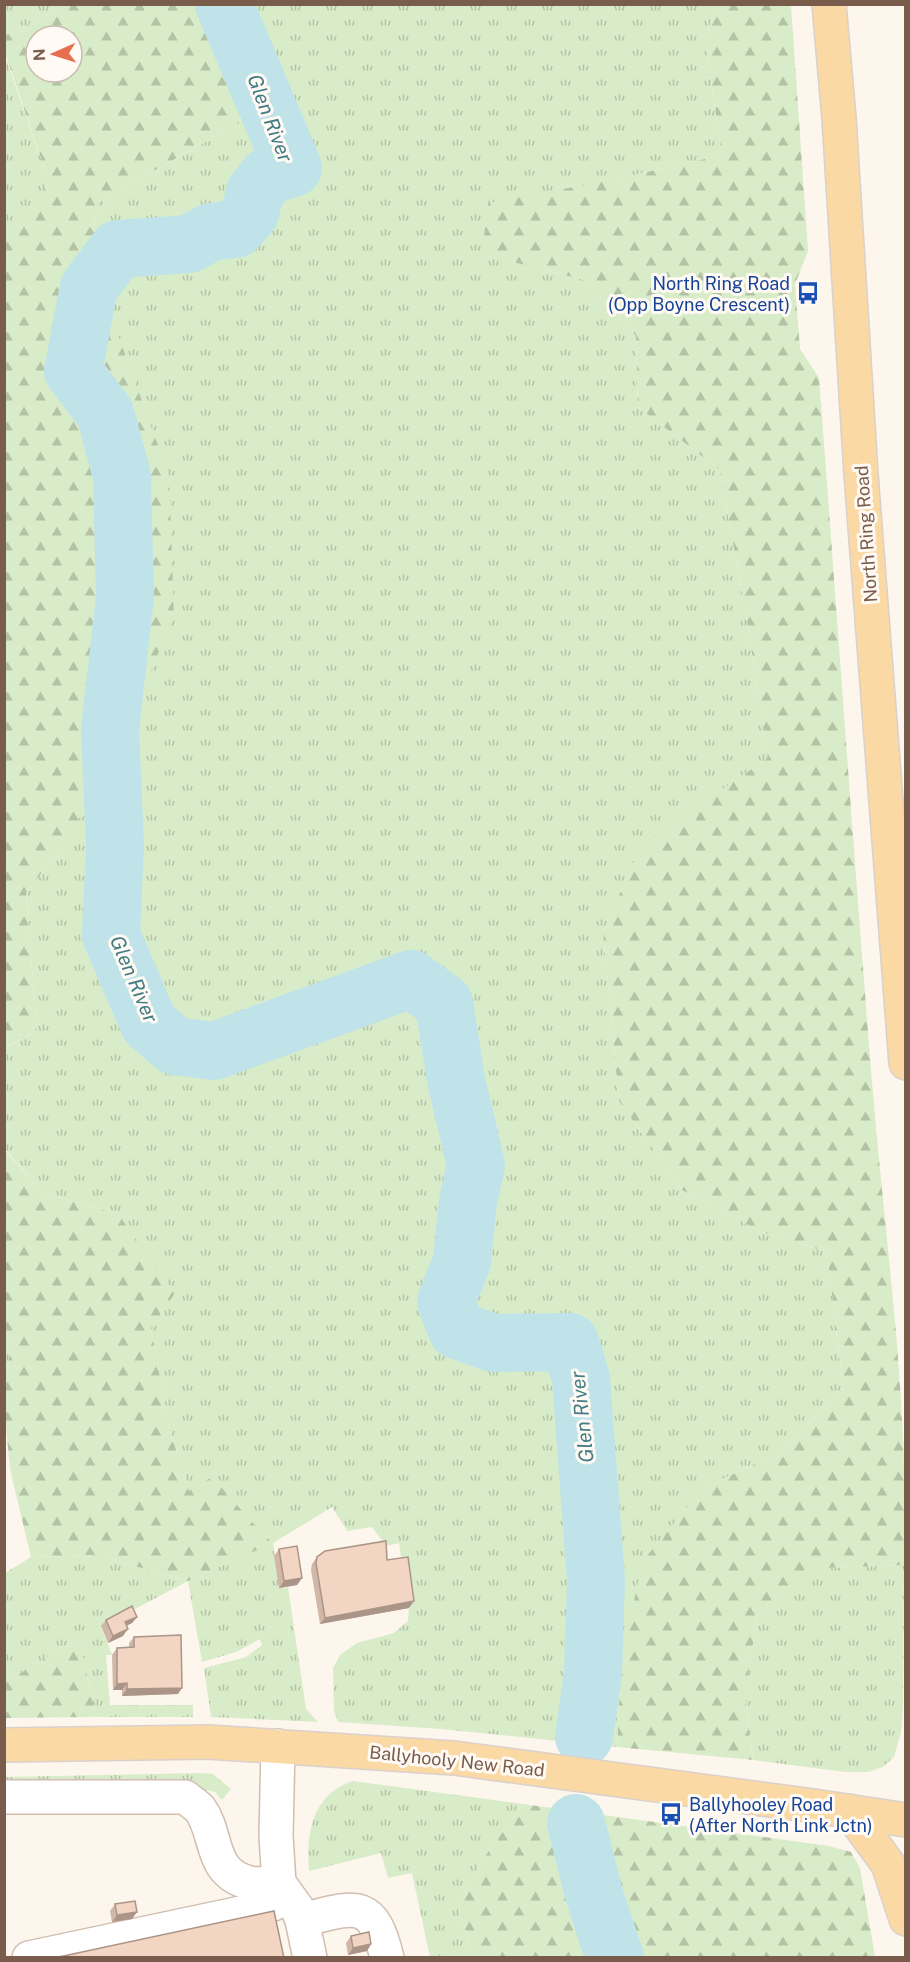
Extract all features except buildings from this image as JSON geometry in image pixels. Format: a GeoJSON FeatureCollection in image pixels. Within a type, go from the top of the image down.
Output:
{"type":"FeatureCollection","features":[{"type":"Feature","properties":{"kind":"main road","name":"North Ring Road"},"geometry":{"type":"LineString","coordinates":[[829,4],[839,118],[861,474],[906,1063]]}},
{"type":"Feature","properties":{"kind":"main road","name":"Ballyhooly New Road"},"geometry":{"type":"LineString","coordinates":[[4,1744],[208,1742],[454,1758],[906,1820]]}},
{"type":"Feature","properties":{"kind":"main road"},"geometry":{"type":"LineString","coordinates":[[849,1811],[888,1864],[906,1919]]}},
{"type":"Feature","properties":{"kind":"lane"},"geometry":{"type":"LineString","coordinates":[[278,1746],[276,1836],[290,1900],[310,1958]]}},
{"type":"Feature","properties":{"kind":"lane"},"geometry":{"type":"LineString","coordinates":[[4,1797],[185,1797],[199,1808],[207,1821],[213,1847],[222,1866],[237,1877],[290,1900],[362,1911],[380,1930],[387,1958]]}},
{"type":"Feature","properties":{"kind":"lane"},"geometry":{"type":"LineString","coordinates":[[29,1958],[255,1910],[290,1900]]}},
{"type":"Feature","properties":{"kind":"green space"},"geometry":{"type":"Polygon","coordinates":[[[5,5],[67,5],[29,24],[24,24],[24,26],[5,36],[5,5]]]}},
{"type":"Feature","properties":{"kind":"green space"},"geometry":{"type":"Polygon","coordinates":[[[67,5],[221,5],[221,29],[241,122],[98,202],[92,239],[95,271],[169,476],[174,615],[118,751],[65,843],[26,893],[37,1031],[6,1047],[4,1031],[4,245],[49,182],[5,53],[5,36],[24,26],[24,84],[84,84],[84,24],[29,24],[67,5]]]}},
{"type":"Feature","properties":{"kind":"green space"},"geometry":{"type":"Polygon","coordinates":[[[221,5],[716,5],[705,40],[722,155],[612,180],[483,254],[584,280],[636,336],[638,407],[720,470],[748,627],[768,758],[641,846],[603,932],[619,1101],[682,1190],[762,1232],[827,1252],[843,1387],[784,1450],[702,1489],[621,1664],[617,1747],[441,1729],[338,1722],[334,1711],[333,1668],[340,1655],[357,1643],[394,1633],[408,1621],[409,1608],[399,1543],[386,1546],[372,1527],[347,1531],[332,1507],[273,1543],[279,1588],[288,1587],[306,1709],[318,1722],[211,1717],[204,1668],[246,1657],[262,1645],[260,1639],[236,1652],[202,1662],[188,1581],[272,1542],[260,1531],[189,1492],[170,1431],[151,1328],[118,1214],[42,1193],[5,1149],[4,1031],[7,1047],[37,1031],[26,893],[65,843],[95,271],[92,239],[98,202],[241,122],[221,29],[221,5]]]}},
{"type":"Feature","properties":{"kind":"green space"},"geometry":{"type":"Polygon","coordinates":[[[716,5],[791,5],[808,251],[795,284],[800,349],[819,378],[872,1082],[900,1384],[905,1505],[904,1565],[825,1568],[793,1584],[757,1616],[745,1697],[753,1760],[617,1747],[621,1664],[642,1562],[702,1489],[784,1450],[843,1387],[827,1252],[762,1232],[682,1190],[619,1101],[603,932],[641,845],[768,758],[748,627],[720,470],[638,407],[636,336],[584,280],[482,254],[488,203],[612,180],[722,155],[705,40],[716,5]]]}},
{"type":"Feature","properties":{"kind":"green space"},"geometry":{"type":"Polygon","coordinates":[[[4,53],[49,182],[5,245],[4,245],[4,53]]]}},
{"type":"Feature","properties":{"kind":"green space"},"geometry":{"type":"Polygon","coordinates":[[[4,1149],[42,1193],[118,1214],[175,1293],[151,1328],[170,1431],[189,1491],[212,1477],[273,1543],[188,1581],[96,1555],[31,1557],[10,1469],[4,1406],[11,1338],[4,1326],[4,1149]]]}},
{"type":"Feature","properties":{"kind":"green space"},"geometry":{"type":"Polygon","coordinates":[[[5,1326],[11,1338],[5,1406],[5,1326]]]}},
{"type":"Feature","properties":{"kind":"green space"},"geometry":{"type":"Polygon","coordinates":[[[96,1555],[188,1581],[101,1627],[112,1655],[106,1655],[110,1705],[193,1705],[193,1717],[96,1717],[79,1638],[14,1677],[5,1679],[5,1573],[31,1557],[96,1555]]]}},
{"type":"Feature","properties":{"kind":"green space"},"geometry":{"type":"Polygon","coordinates":[[[904,1565],[903,1707],[901,1733],[894,1757],[883,1767],[868,1772],[845,1772],[753,1760],[745,1697],[757,1616],[793,1583],[825,1568],[904,1565]]]}},
{"type":"Feature","properties":{"kind":"green space"},"geometry":{"type":"Polygon","coordinates":[[[79,1638],[96,1717],[5,1718],[5,1679],[14,1677],[79,1638]]]}},
{"type":"Feature","properties":{"kind":"green space"},"geometry":{"type":"Polygon","coordinates":[[[213,1774],[231,1789],[222,1800],[215,1792],[207,1790],[5,1788],[4,1777],[213,1774]]]}},
{"type":"Feature","properties":{"kind":"green space"},"geometry":{"type":"Polygon","coordinates":[[[353,1781],[523,1804],[483,1859],[458,1907],[474,1957],[430,1957],[412,1873],[388,1878],[381,1853],[309,1871],[309,1843],[314,1817],[328,1795],[353,1781]]]}},
{"type":"Feature","properties":{"kind":"green space"},"geometry":{"type":"Polygon","coordinates":[[[523,1804],[829,1846],[851,1852],[860,1868],[875,1957],[474,1957],[458,1907],[483,1859],[523,1804]]]}},
{"type":"Feature","properties":{"kind":"waterway","name":"Glen River"},"geometry":{"type":"LineString","coordinates":[[224,4],[293,168],[268,176],[255,192],[250,213],[236,229],[211,232],[189,244],[118,249],[89,287],[73,371],[105,413],[122,476],[125,597],[110,729],[115,845],[111,935],[149,1024],[175,1046],[214,1051],[411,979],[444,1003],[456,1080],[476,1165],[468,1201],[462,1261],[446,1302],[457,1330],[493,1343],[570,1342],[581,1379],[596,1580],[593,1673],[584,1737]]}},
{"type":"Feature","properties":{"kind":"waterway","name":"Glen River"},"geometry":{"type":"LineString","coordinates":[[576,1823],[593,1891],[615,1958]]}},
{"type":"Feature","properties":{"kind":"place","name":"North Ring Road (Opp Boyne Crescent)"},"geometry":{"type":"Point","coordinates":[808,293]}},
{"type":"Feature","properties":{"kind":"place","name":"Ballyhooley Road (After North Link Jctn)"},"geometry":{"type":"Point","coordinates":[671,1814]}}]}
